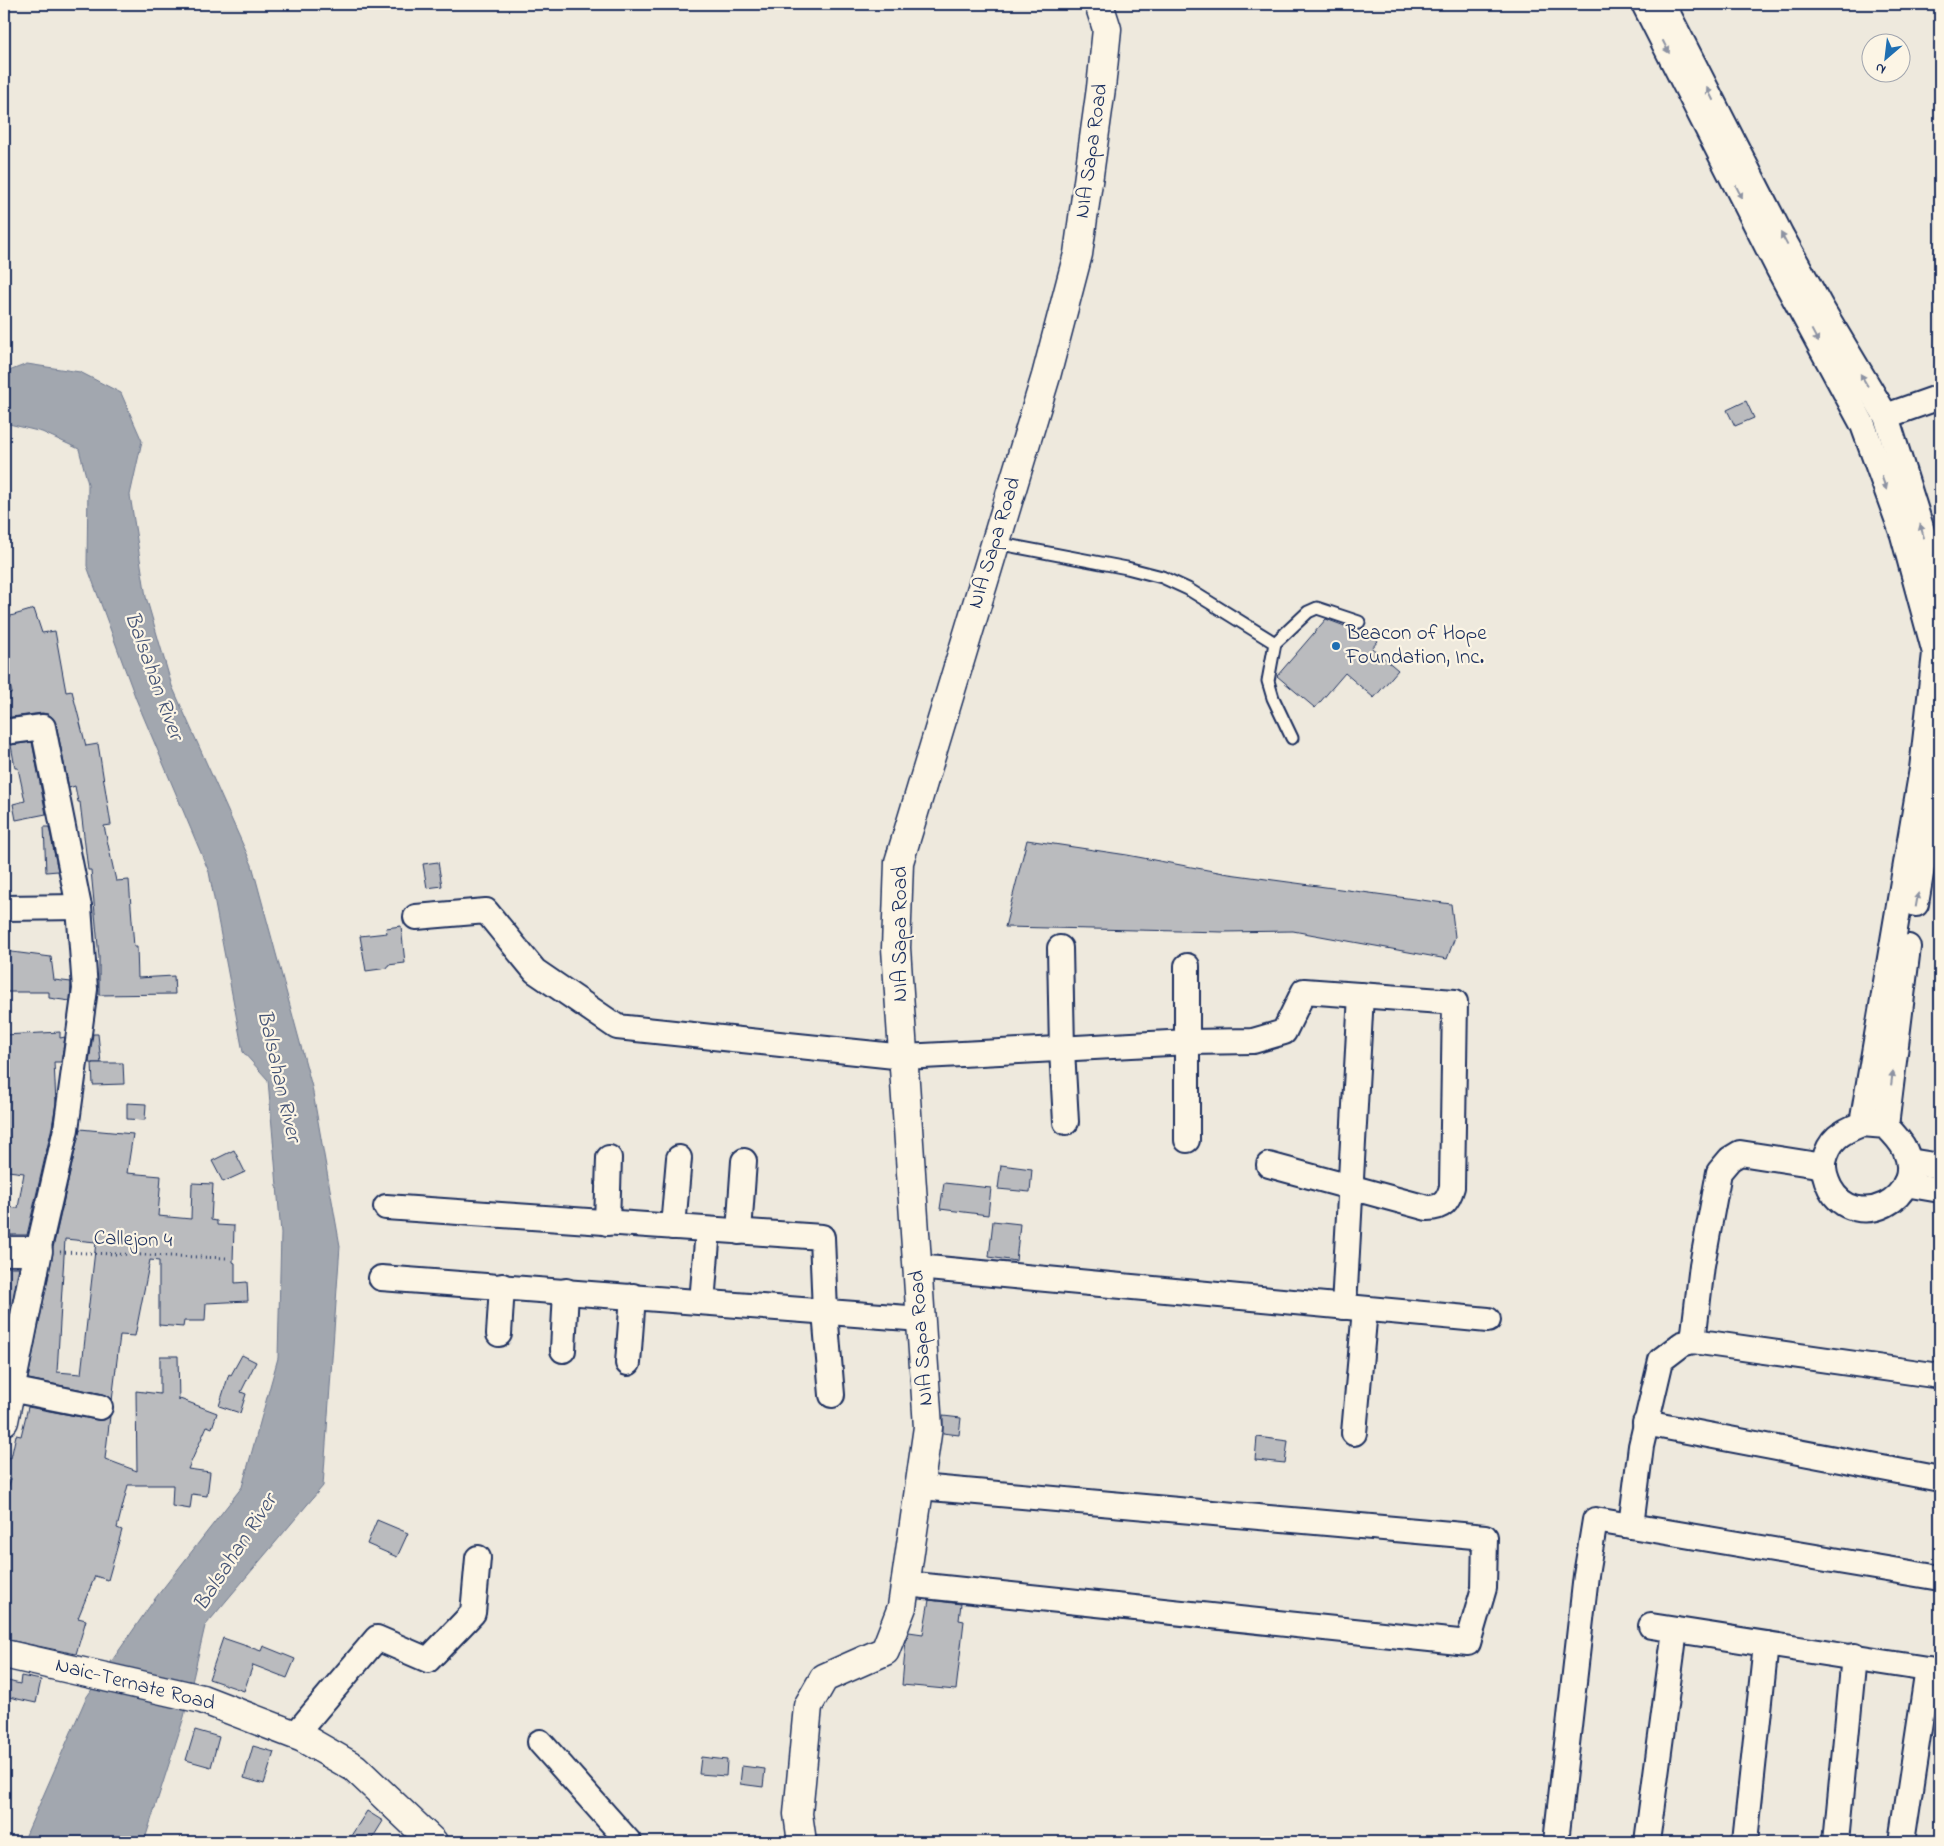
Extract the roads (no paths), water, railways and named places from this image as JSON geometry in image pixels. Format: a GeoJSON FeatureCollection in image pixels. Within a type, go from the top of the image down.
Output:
{"type":"FeatureCollection","features":[{"type":"Feature","properties":{"kind":"street","name":"NIA Sapa Road"},"geometry":{"type":"LineString","coordinates":[[802,1842],[798,1814],[808,1706],[824,1678],[885,1651],[902,1607],[906,1584],[928,1427],[896,948],[899,862],[1046,376],[1078,254],[1101,88],[1107,29],[1099,4]]}},
{"type":"Feature","properties":{"kind":"street"},"geometry":{"type":"LineString","coordinates":[[1644,4],[1778,268],[1863,425],[1903,535],[1935,653],[1922,769],[1862,1124]]}},
{"type":"Feature","properties":{"kind":"street"},"geometry":{"type":"LineString","coordinates":[[1664,4],[1781,235],[1822,309],[1886,416],[1940,595]]}},
{"type":"Feature","properties":{"kind":"street"},"geometry":{"type":"LineString","coordinates":[[1886,416],[1940,397]]}},
{"type":"Feature","properties":{"kind":"street"},"geometry":{"type":"LineString","coordinates":[[4,732],[43,727],[79,907],[85,989],[66,1129],[38,1251],[4,1421]]}},
{"type":"Feature","properties":{"kind":"street"},"geometry":{"type":"LineString","coordinates":[[1886,1126],[1906,961],[1938,789],[1940,759]]}},
{"type":"Feature","properties":{"kind":"street"},"geometry":{"type":"LineString","coordinates":[[4,908],[79,907]]}},
{"type":"Feature","properties":{"kind":"street"},"geometry":{"type":"LineString","coordinates":[[416,916],[486,911],[534,971],[616,1027],[904,1057],[1188,1042],[1253,1041],[1284,1032],[1304,991],[1454,1002],[1452,1186],[1444,1203],[1436,1208],[1427,1208],[1269,1165]]}},
{"type":"Feature","properties":{"kind":"street"},"geometry":{"type":"LineString","coordinates":[[1060,948],[1062,1050],[1066,1122]]}},
{"type":"Feature","properties":{"kind":"street"},"geometry":{"type":"LineString","coordinates":[[1187,966],[1187,1140]]}},
{"type":"Feature","properties":{"kind":"street"},"geometry":{"type":"LineString","coordinates":[[1354,1433],[1354,1308],[1349,1186],[1361,995]]}},
{"type":"Feature","properties":{"kind":"street"},"geometry":{"type":"LineString","coordinates":[[1862,1124],[1886,1126],[1905,1148],[1909,1161],[1909,1175],[1905,1184],[1895,1199],[1884,1206],[1870,1210],[1856,1208],[1843,1203],[1833,1193],[1826,1180],[1824,1166],[1826,1152],[1834,1140],[1844,1131],[1862,1124]]}},
{"type":"Feature","properties":{"kind":"street"},"geometry":{"type":"LineString","coordinates":[[1692,1341],[1702,1265],[1719,1172],[1730,1159],[1740,1153],[1824,1166]]}},
{"type":"Feature","properties":{"kind":"street"},"geometry":{"type":"LineString","coordinates":[[607,1223],[609,1158]]}},
{"type":"Feature","properties":{"kind":"street"},"geometry":{"type":"LineString","coordinates":[[673,1228],[678,1158]]}},
{"type":"Feature","properties":{"kind":"street"},"geometry":{"type":"LineString","coordinates":[[739,1232],[744,1161]]}},
{"type":"Feature","properties":{"kind":"street"},"geometry":{"type":"LineString","coordinates":[[1909,1161],[1940,1166]]}},
{"type":"Feature","properties":{"kind":"street"},"geometry":{"type":"LineString","coordinates":[[1905,1184],[1940,1190]]}},
{"type":"Feature","properties":{"kind":"street"},"geometry":{"type":"LineString","coordinates":[[386,1207],[822,1237],[825,1312],[832,1395]]}},
{"type":"Feature","properties":{"kind":"street"},"geometry":{"type":"LineString","coordinates":[[702,1302],[708,1230]]}},
{"type":"Feature","properties":{"kind":"street"},"geometry":{"type":"LineString","coordinates":[[4,1251],[38,1251]]}},
{"type":"Feature","properties":{"kind":"street"},"geometry":{"type":"LineString","coordinates":[[918,1267],[1488,1320]]}},
{"type":"Feature","properties":{"kind":"street"},"geometry":{"type":"LineString","coordinates":[[381,1278],[921,1319]]}},
{"type":"Feature","properties":{"kind":"street"},"geometry":{"type":"LineString","coordinates":[[499,1334],[502,1286]]}},
{"type":"Feature","properties":{"kind":"street"},"geometry":{"type":"LineString","coordinates":[[562,1350],[566,1291]]}},
{"type":"Feature","properties":{"kind":"street"},"geometry":{"type":"LineString","coordinates":[[628,1363],[633,1296]]}},
{"type":"Feature","properties":{"kind":"street"},"geometry":{"type":"LineString","coordinates":[[1631,1526],[1645,1423],[1661,1360],[1682,1344],[1692,1341],[1940,1376]]}},
{"type":"Feature","properties":{"kind":"street"},"geometry":{"type":"LineString","coordinates":[[10,1389],[100,1407]]}},
{"type":"Feature","properties":{"kind":"street"},"geometry":{"type":"LineString","coordinates":[[1645,1423],[1940,1479]]}},
{"type":"Feature","properties":{"kind":"street"},"geometry":{"type":"LineString","coordinates":[[906,1584],[1468,1643],[1484,1588],[1485,1537],[920,1487]]}},
{"type":"Feature","properties":{"kind":"street"},"geometry":{"type":"LineString","coordinates":[[1556,1842],[1586,1575],[1595,1520],[1940,1578]]}},
{"type":"Feature","properties":{"kind":"street"},"geometry":{"type":"LineString","coordinates":[[295,1735],[377,1638],[428,1660],[472,1613],[478,1558]]}},
{"type":"Feature","properties":{"kind":"street"},"geometry":{"type":"LineString","coordinates":[[1651,1626],[1854,1656],[1934,1670],[1902,1842]]}},
{"type":"Feature","properties":{"kind":"street"},"geometry":{"type":"LineString","coordinates":[[1647,1842],[1675,1630]]}},
{"type":"Feature","properties":{"kind":"street"},"geometry":{"type":"LineString","coordinates":[[1745,1842],[1766,1644]]}},
{"type":"Feature","properties":{"kind":"street","name":"Naic-Ternate Road"},"geometry":{"type":"LineString","coordinates":[[4,1654],[202,1698],[295,1735],[355,1768],[433,1842]]}},
{"type":"Feature","properties":{"kind":"street"},"geometry":{"type":"LineString","coordinates":[[1836,1842],[1854,1656]]}},
{"type":"Feature","properties":{"kind":"street"},"geometry":{"type":"LineString","coordinates":[[540,1742],[629,1842]]}},
{"type":"Feature","properties":{"kind":"lane"},"geometry":{"type":"LineString","coordinates":[[996,543],[1162,576],[1188,589],[1275,643]]}},
{"type":"Feature","properties":{"kind":"lane"},"geometry":{"type":"LineString","coordinates":[[1292,738],[1273,698],[1268,681],[1275,643],[1308,612],[1318,608],[1359,622]]}},
{"type":"Feature","properties":{"kind":"water","name":"Balsahan River"},"geometry":{"type":"Polygon","coordinates":[[[27,364],[80,372],[121,393],[142,441],[130,495],[146,597],[172,686],[252,865],[312,1087],[340,1246],[323,1486],[205,1626],[184,1717],[144,1842],[23,1842],[86,1698],[154,1600],[242,1487],[278,1358],[281,1233],[268,1080],[243,1052],[209,872],[136,699],[87,566],[88,484],[79,449],[42,432],[9,424],[4,429],[4,373],[27,364]]]}},
{"type":"Feature","properties":{"kind":"place","name":"Beacon of Hope Foundation, Inc."},"geometry":{"type":"Point","coordinates":[1336,646]}}]}
